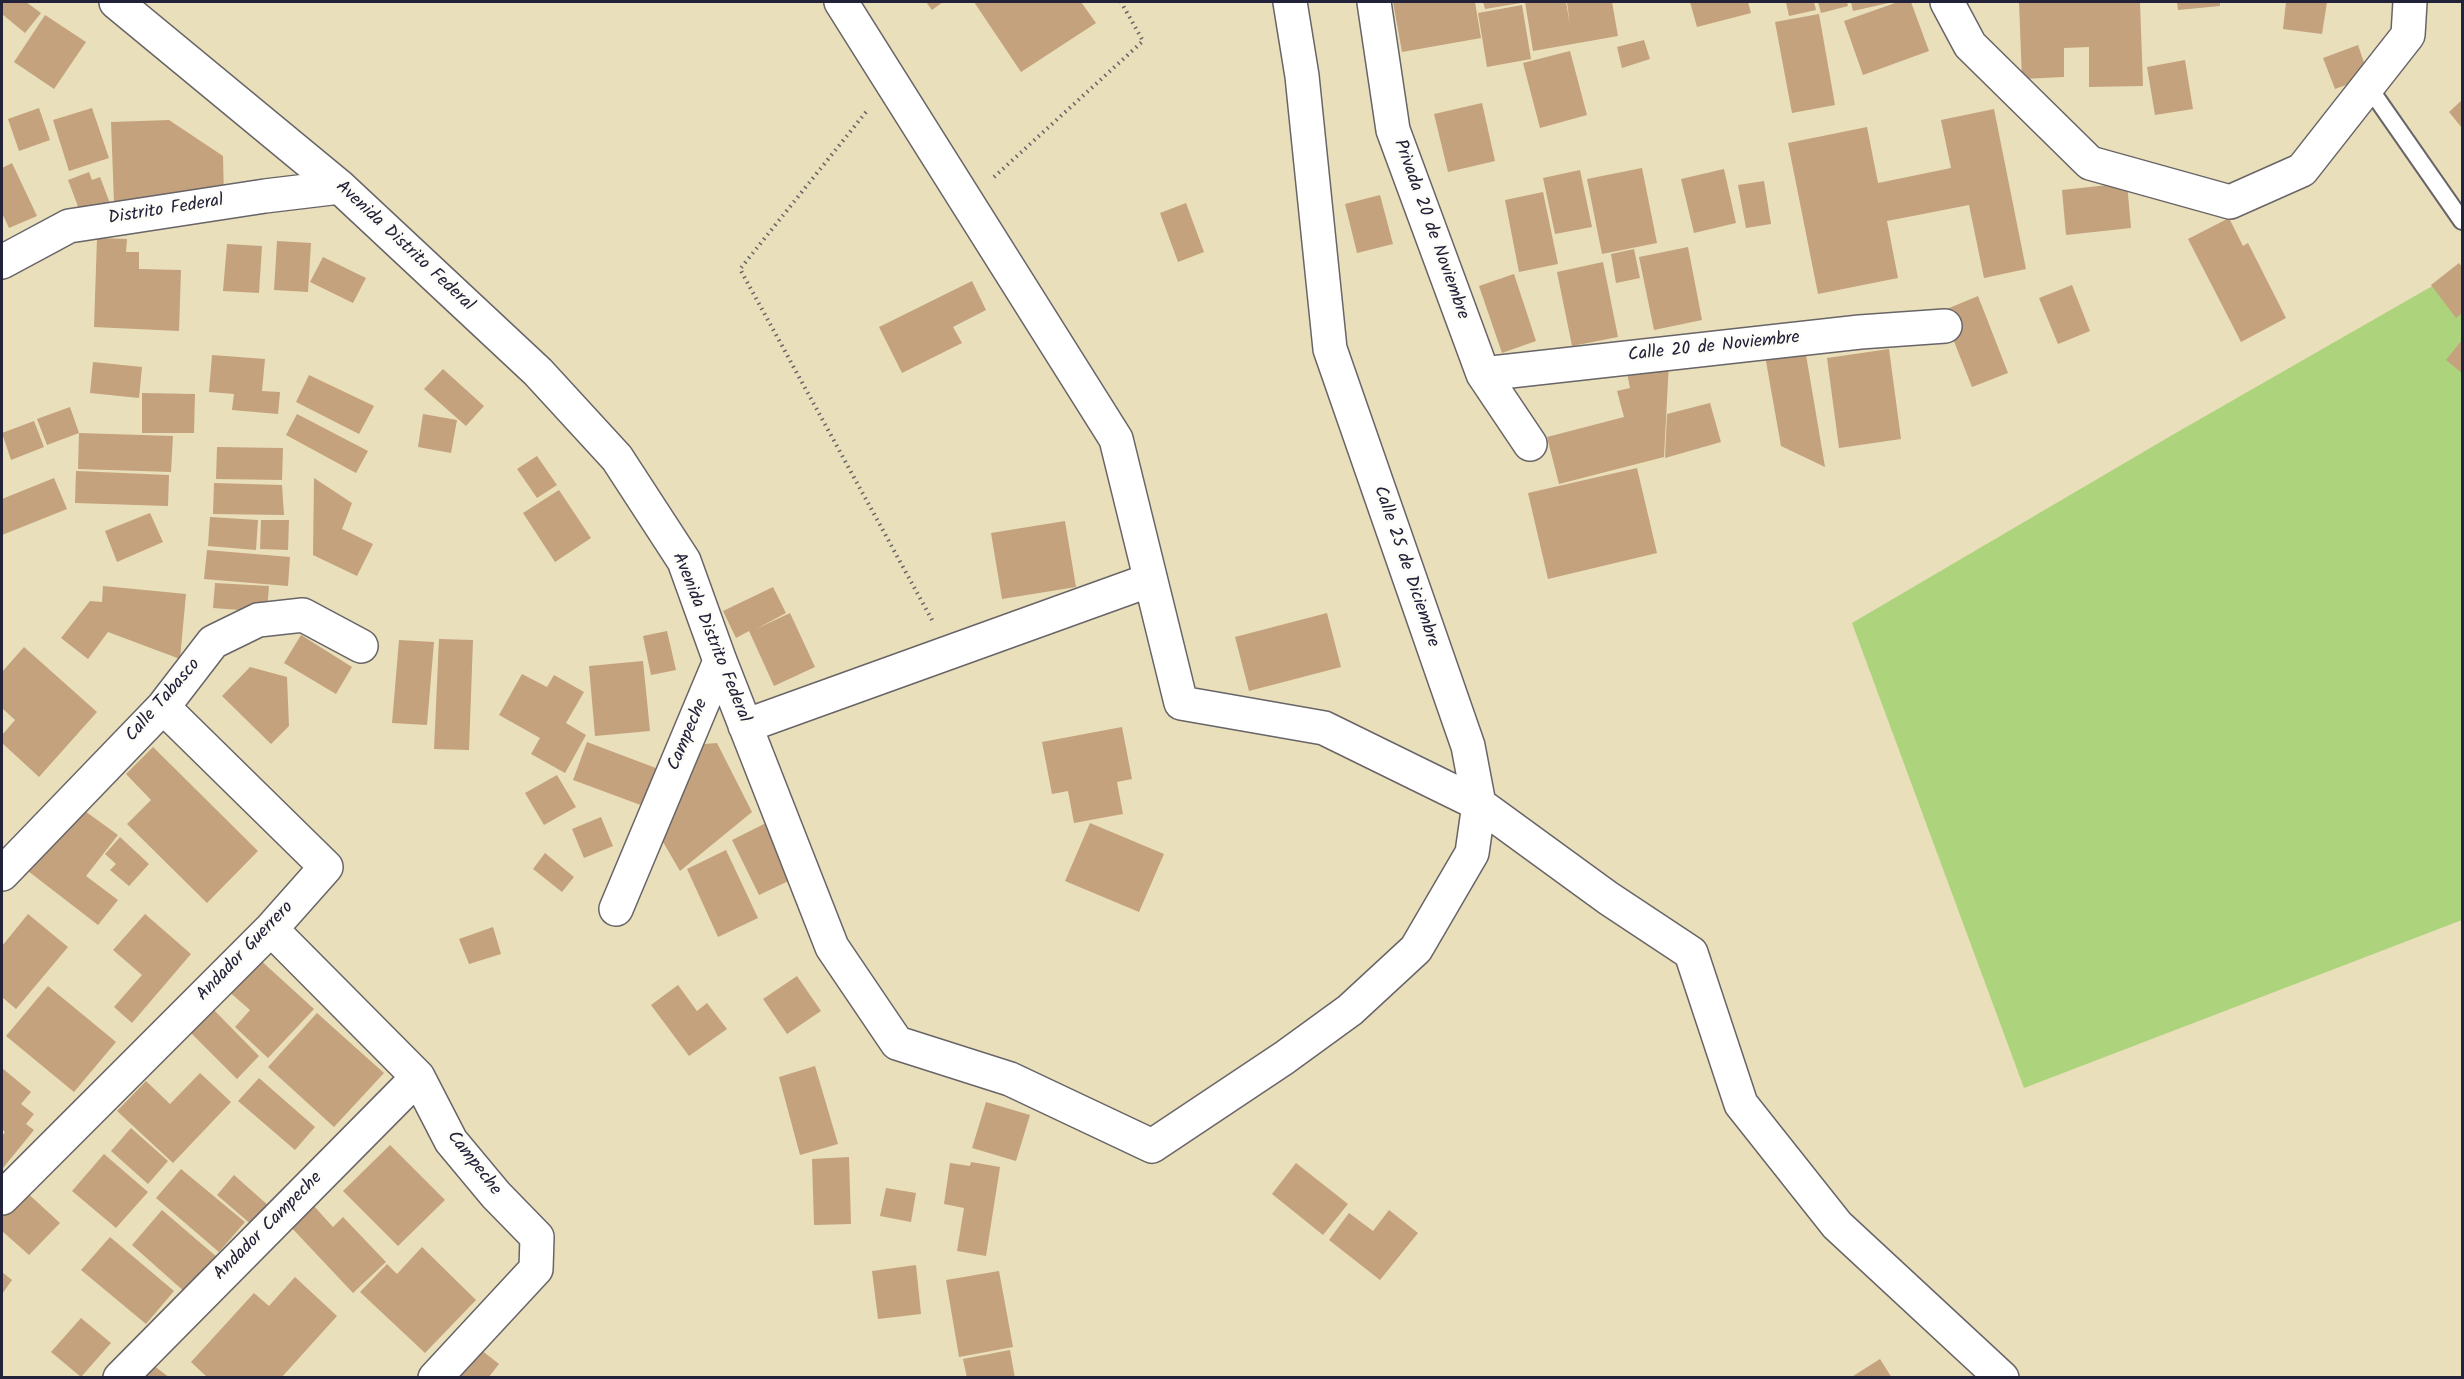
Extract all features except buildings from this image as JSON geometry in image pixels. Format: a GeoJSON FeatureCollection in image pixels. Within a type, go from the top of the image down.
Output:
{"type":"FeatureCollection","features":[{"type":"Feature","properties":{"kind":"street","name":"Avenida Distrito Federal"},"geometry":{"type":"LineString","coordinates":[[116,2],[340,187],[538,372],[617,458],[684,561],[720,661],[832,947],[897,1043],[1011,1079],[1152,1146],[1284,1058]]}},
{"type":"Feature","properties":{"kind":"street"},"geometry":{"type":"LineString","coordinates":[[841,2],[1116,439],[1181,703],[1324,728],[1479,804],[1608,898],[1691,953],[1741,1104],[1837,1225],[2002,1377]]}},
{"type":"Feature","properties":{"kind":"street","name":"Calle 25 de Diciembre"},"geometry":{"type":"LineString","coordinates":[[1284,1058],[1350,1010],[1416,949],[1472,853],[1479,804],[1468,746],[1330,349],[1302,76],[1290,2]]}},
{"type":"Feature","properties":{"kind":"street","name":"Privada 20 de Noviembre"},"geometry":{"type":"LineString","coordinates":[[1374,2],[1393,130],[1483,374],[1530,444]]}},
{"type":"Feature","properties":{"kind":"street"},"geometry":{"type":"LineString","coordinates":[[1947,2],[1970,45],[2090,163],[2230,201],[2302,170],[2408,34],[2410,2]]}},
{"type":"Feature","properties":{"kind":"street","name":"Distrito Federal"},"geometry":{"type":"LineString","coordinates":[[2,262],[69,225],[340,187]]}},
{"type":"Feature","properties":{"kind":"street","name":"Calle 20 de Noviembre"},"geometry":{"type":"LineString","coordinates":[[1483,374],[1849,333],[1945,326]]}},
{"type":"Feature","properties":{"kind":"street"},"geometry":{"type":"LineString","coordinates":[[745,726],[1150,580]]}},
{"type":"Feature","properties":{"kind":"street","name":"Calle Tabasco"},"geometry":{"type":"LineString","coordinates":[[2,874],[163,707],[213,642],[258,620],[303,615],[361,646]]}},
{"type":"Feature","properties":{"kind":"street","name":"Campeche"},"geometry":{"type":"LineString","coordinates":[[616,909],[720,661]]}},
{"type":"Feature","properties":{"kind":"street","name":"Andador Guerrero"},"geometry":{"type":"LineString","coordinates":[[2,1198],[271,929],[326,867],[163,707]]}},
{"type":"Feature","properties":{"kind":"street","name":"Campeche"},"geometry":{"type":"LineString","coordinates":[[271,929],[418,1077],[451,1140],[496,1195],[537,1237],[536,1269],[435,1377]]}},
{"type":"Feature","properties":{"kind":"street","name":"Andador Campeche"},"geometry":{"type":"LineString","coordinates":[[120,1377],[418,1077]]}},
{"type":"Feature","properties":{"kind":"lane"},"geometry":{"type":"LineString","coordinates":[[2368,86],[2463,221]]}},
{"type":"Feature","properties":{"kind":"path"},"geometry":{"type":"LineString","coordinates":[[967,202],[1143,41],[1121,2]]}},
{"type":"Feature","properties":{"kind":"path"},"geometry":{"type":"LineString","coordinates":[[891,81],[740,269],[949,653]]}},
{"type":"Feature","properties":{"kind":"green space"},"geometry":{"type":"Polygon","coordinates":[[[2462,269],[2462,920],[2024,1088],[1852,623],[2174,434],[2462,269]]]}}]}
